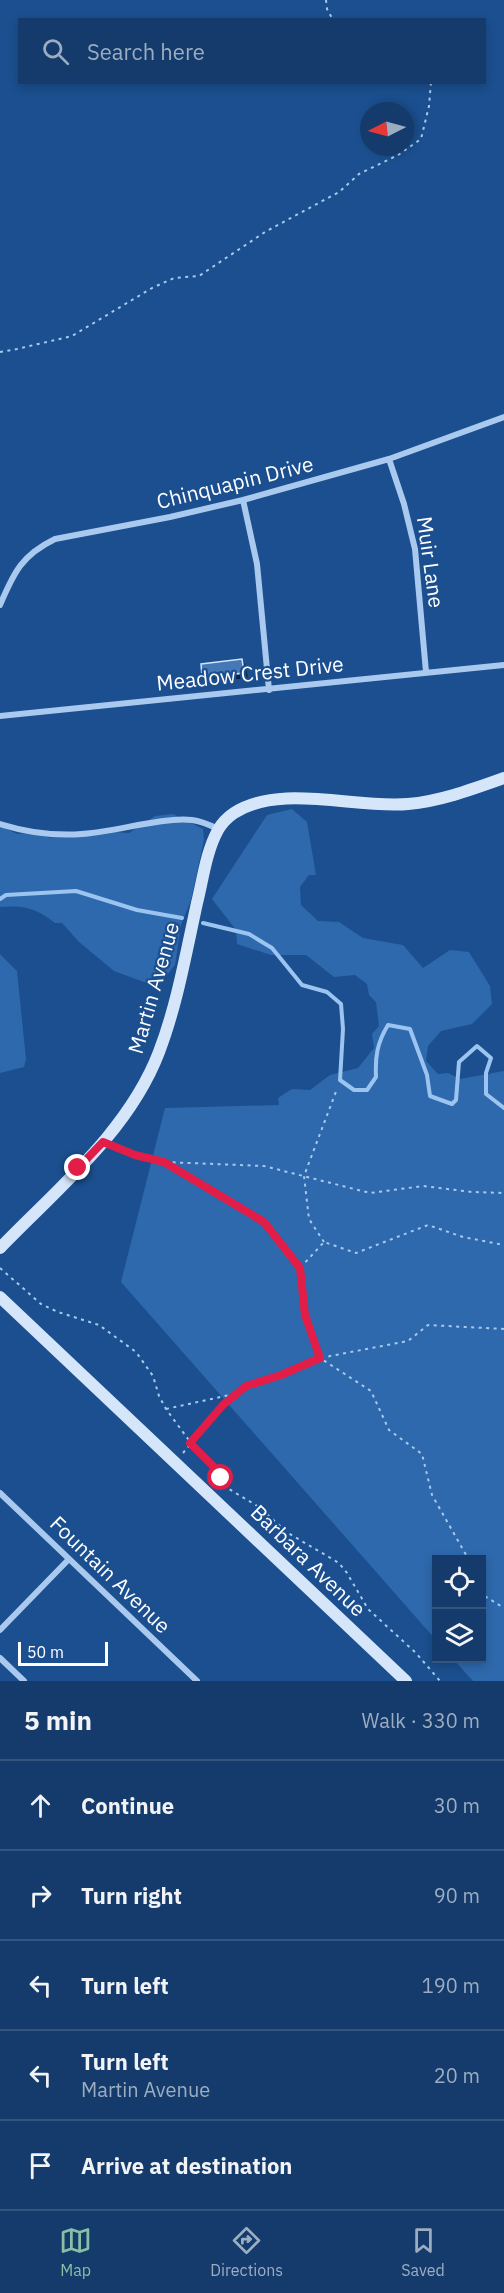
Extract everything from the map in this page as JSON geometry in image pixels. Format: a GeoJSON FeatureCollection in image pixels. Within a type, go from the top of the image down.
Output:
{"type":"FeatureCollection","features":[{"type":"Feature","properties":{"kind":"street","name":"Chinquapin Drive"},"geometry":{"type":"LineString","coordinates":[[0,605],[13,574],[26,557],[55,539],[170,517],[243,500],[390,459],[504,417]]}},
{"type":"Feature","properties":{"kind":"street","name":"Muir Lane"},"geometry":{"type":"LineString","coordinates":[[390,459],[415,549],[426,672]]}},
{"type":"Feature","properties":{"kind":"street"},"geometry":{"type":"LineString","coordinates":[[243,500],[257,564],[269,690]]}},
{"type":"Feature","properties":{"kind":"street","name":"Meadow Crest Drive"},"geometry":{"type":"LineString","coordinates":[[0,716],[504,665]]}},
{"type":"Feature","properties":{"kind":"street"},"geometry":{"type":"LineString","coordinates":[[0,824],[23,830],[64,835],[98,833],[177,820],[203,822],[219,829],[234,813],[263,802],[298,799],[408,804],[446,797],[504,778]]}},
{"type":"Feature","properties":{"kind":"street","name":"Martin Avenue"},"geometry":{"type":"LineString","coordinates":[[0,1248],[103,1142],[134,1100],[158,1054],[175,999],[206,866],[219,829]]}},
{"type":"Feature","properties":{"kind":"street","name":"Barbara Avenue"},"geometry":{"type":"LineString","coordinates":[[0,1297],[406,1681]]}},
{"type":"Feature","properties":{"kind":"street","name":"Fountain Avenue"},"geometry":{"type":"LineString","coordinates":[[0,1493],[197,1681]]}},
{"type":"Feature","properties":{"kind":"street"},"geometry":{"type":"LineString","coordinates":[[0,1630],[69,1559]]}},
{"type":"Feature","properties":{"kind":"street"},"geometry":{"type":"LineString","coordinates":[[0,1658],[24,1681]]}},
{"type":"Feature","properties":{"kind":"path"},"geometry":{"type":"LineString","coordinates":[[326,0],[327,9],[332,18]]}},
{"type":"Feature","properties":{"kind":"path"},"geometry":{"type":"LineString","coordinates":[[0,352],[72,336],[152,288],[174,278],[199,276],[265,232],[339,192],[359,174],[398,155],[422,139],[431,84]]}},
{"type":"Feature","properties":{"kind":"path"},"geometry":{"type":"LineString","coordinates":[[337,1089],[304,1176],[309,1219],[324,1242],[356,1253],[428,1225],[463,1237],[504,1245]]}},
{"type":"Feature","properties":{"kind":"path"},"geometry":{"type":"LineString","coordinates":[[103,1142],[135,1155],[164,1162],[264,1166],[370,1193],[423,1186],[504,1193]]}},
{"type":"Feature","properties":{"kind":"path"},"geometry":{"type":"LineString","coordinates":[[164,1162],[264,1222],[300,1268],[305,1315],[320,1358],[371,1391],[389,1430],[422,1454],[432,1495],[466,1555]]}},
{"type":"Feature","properties":{"kind":"path"},"geometry":{"type":"LineString","coordinates":[[300,1268],[324,1242]]}},
{"type":"Feature","properties":{"kind":"path"},"geometry":{"type":"LineString","coordinates":[[0,1268],[41,1304],[99,1325],[136,1352],[153,1376],[166,1409],[190,1443],[213,1466],[229,1489],[259,1507],[288,1533],[339,1563],[368,1609],[416,1653],[440,1681]]}},
{"type":"Feature","properties":{"kind":"path"},"geometry":{"type":"LineString","coordinates":[[175,1462],[223,1405],[246,1386],[281,1375],[320,1358],[408,1341],[428,1325],[504,1329]]}},
{"type":"Feature","properties":{"kind":"path"},"geometry":{"type":"LineString","coordinates":[[166,1409],[236,1394]]}},
{"type":"Feature","properties":{"kind":"path"},"geometry":{"type":"LineString","coordinates":[[486,1597],[504,1608]]}},
{"type":"Feature","properties":{"kind":"shaded area"},"geometry":{"type":"Polygon","coordinates":[[[292,809],[307,822],[316,875],[309,875],[300,887],[301,905],[318,921],[339,922],[363,938],[403,945],[423,968],[450,950],[469,952],[490,986],[492,1004],[472,1024],[441,1031],[428,1046],[426,1061],[438,1074],[448,1073],[460,1079],[504,1071],[504,1681],[473,1681],[457,1663],[486,1663],[486,1555],[432,1555],[432,1635],[121,1282],[165,1108],[279,1105],[278,1098],[292,1089],[310,1090],[330,1075],[358,1068],[374,1048],[372,1034],[379,1026],[376,1002],[369,995],[367,984],[355,975],[334,977],[306,955],[271,955],[237,944],[236,930],[212,899],[267,815],[292,809]]]}},
{"type":"Feature","properties":{"kind":"shaded area"},"geometry":{"type":"Polygon","coordinates":[[[173,814],[203,829],[204,840],[191,900],[181,925],[175,965],[162,981],[152,985],[114,971],[79,942],[62,923],[55,923],[36,911],[23,907],[0,907],[0,828],[17,834],[35,832],[50,838],[85,830],[129,833],[155,816],[173,814]]]}},
{"type":"Feature","properties":{"kind":"shaded area"},"geometry":{"type":"Polygon","coordinates":[[[0,954],[17,971],[26,1059],[24,1067],[0,1073],[0,954]]]}},
{"type":"Feature","properties":{"kind":"building"},"geometry":{"type":"Polygon","coordinates":[[[242,659],[244,673],[202,677],[201,664],[242,659]]]}},
{"type":"Feature","properties":{"kind":"waterway"},"geometry":{"type":"LineString","coordinates":[[0,899],[6,895],[76,891],[137,910],[182,918]]}},
{"type":"Feature","properties":{"kind":"waterway"},"geometry":{"type":"LineString","coordinates":[[203,923],[249,934],[272,948],[302,985],[327,992],[341,1004],[343,1029],[340,1080],[354,1090],[367,1090],[376,1077],[378,1050],[388,1025],[410,1029],[427,1075],[430,1096],[452,1104],[456,1100],[459,1062],[477,1046],[491,1058],[486,1073],[486,1094],[504,1108]]}},
{"type":"Feature","properties":{"kind":"route"},"geometry":{"type":"LineString","coordinates":[[78,1168],[103,1142],[135,1155],[164,1162],[264,1222],[300,1268],[305,1315],[320,1358],[281,1375],[246,1386],[223,1405],[190,1443],[213,1466],[221,1478]]}}]}
